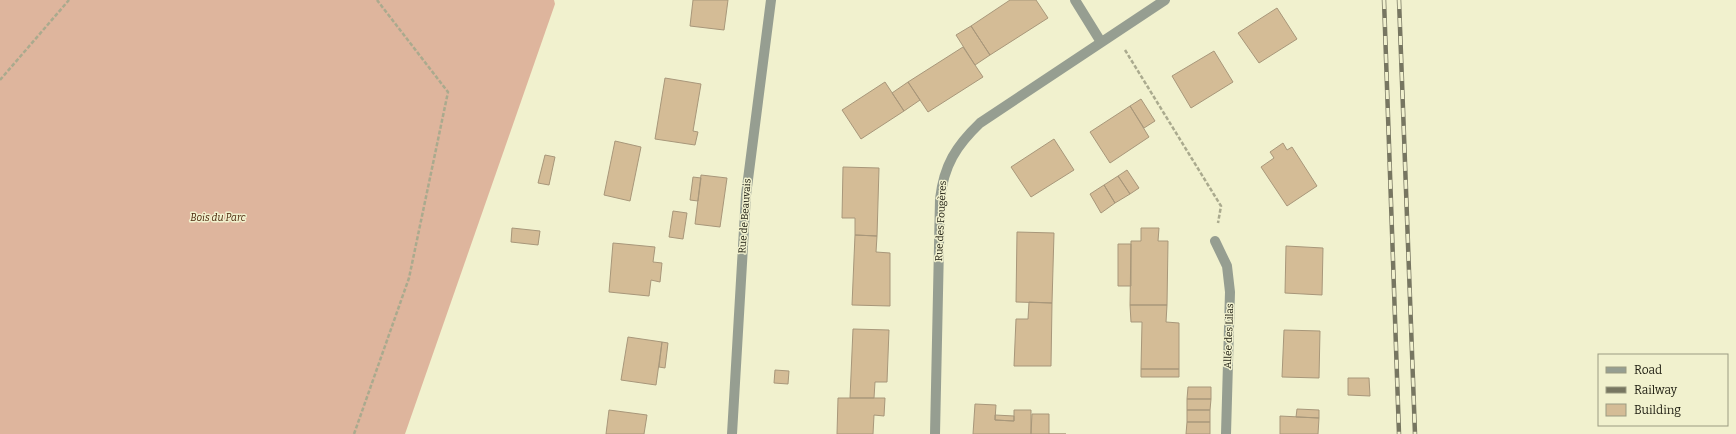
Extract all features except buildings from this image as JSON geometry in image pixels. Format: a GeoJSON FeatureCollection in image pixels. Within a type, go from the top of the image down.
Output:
{"type":"FeatureCollection","features":[{"type":"Feature","properties":{"kind":"street","name":"Rue de Beauvais"},"geometry":{"type":"LineString","coordinates":[[732,434],[746,195],[771,0]]}},
{"type":"Feature","properties":{"kind":"street"},"geometry":{"type":"LineString","coordinates":[[1074,0],[1101,42]]}},
{"type":"Feature","properties":{"kind":"street","name":"Rue des Fougères"},"geometry":{"type":"LineString","coordinates":[[935,434],[940,199],[945,171],[959,145],[980,123],[1165,0]]}},
{"type":"Feature","properties":{"kind":"street","name":"Allée des Lilas"},"geometry":{"type":"LineString","coordinates":[[1215,241],[1227,266],[1230,292],[1226,434]]}},
{"type":"Feature","properties":{"kind":"path"},"geometry":{"type":"LineString","coordinates":[[0,80],[69,0]]}},
{"type":"Feature","properties":{"kind":"path"},"geometry":{"type":"LineString","coordinates":[[354,434],[408,278],[448,92],[377,0]]}},
{"type":"Feature","properties":{"kind":"path"},"geometry":{"type":"LineString","coordinates":[[1115,34],[1221,206],[1215,241]]}},
{"type":"Feature","properties":{"kind":"green space","name":"Bois du Parc"},"geometry":{"type":"Polygon","coordinates":[[[0,0],[554,0],[555,4],[405,434],[0,434],[0,0]]]}},
{"type":"Feature","properties":{"kind":"railway"},"geometry":{"type":"LineString","coordinates":[[1384,0],[1399,434]]}},
{"type":"Feature","properties":{"kind":"railway"},"geometry":{"type":"LineString","coordinates":[[1399,0],[1415,434]]}}]}
